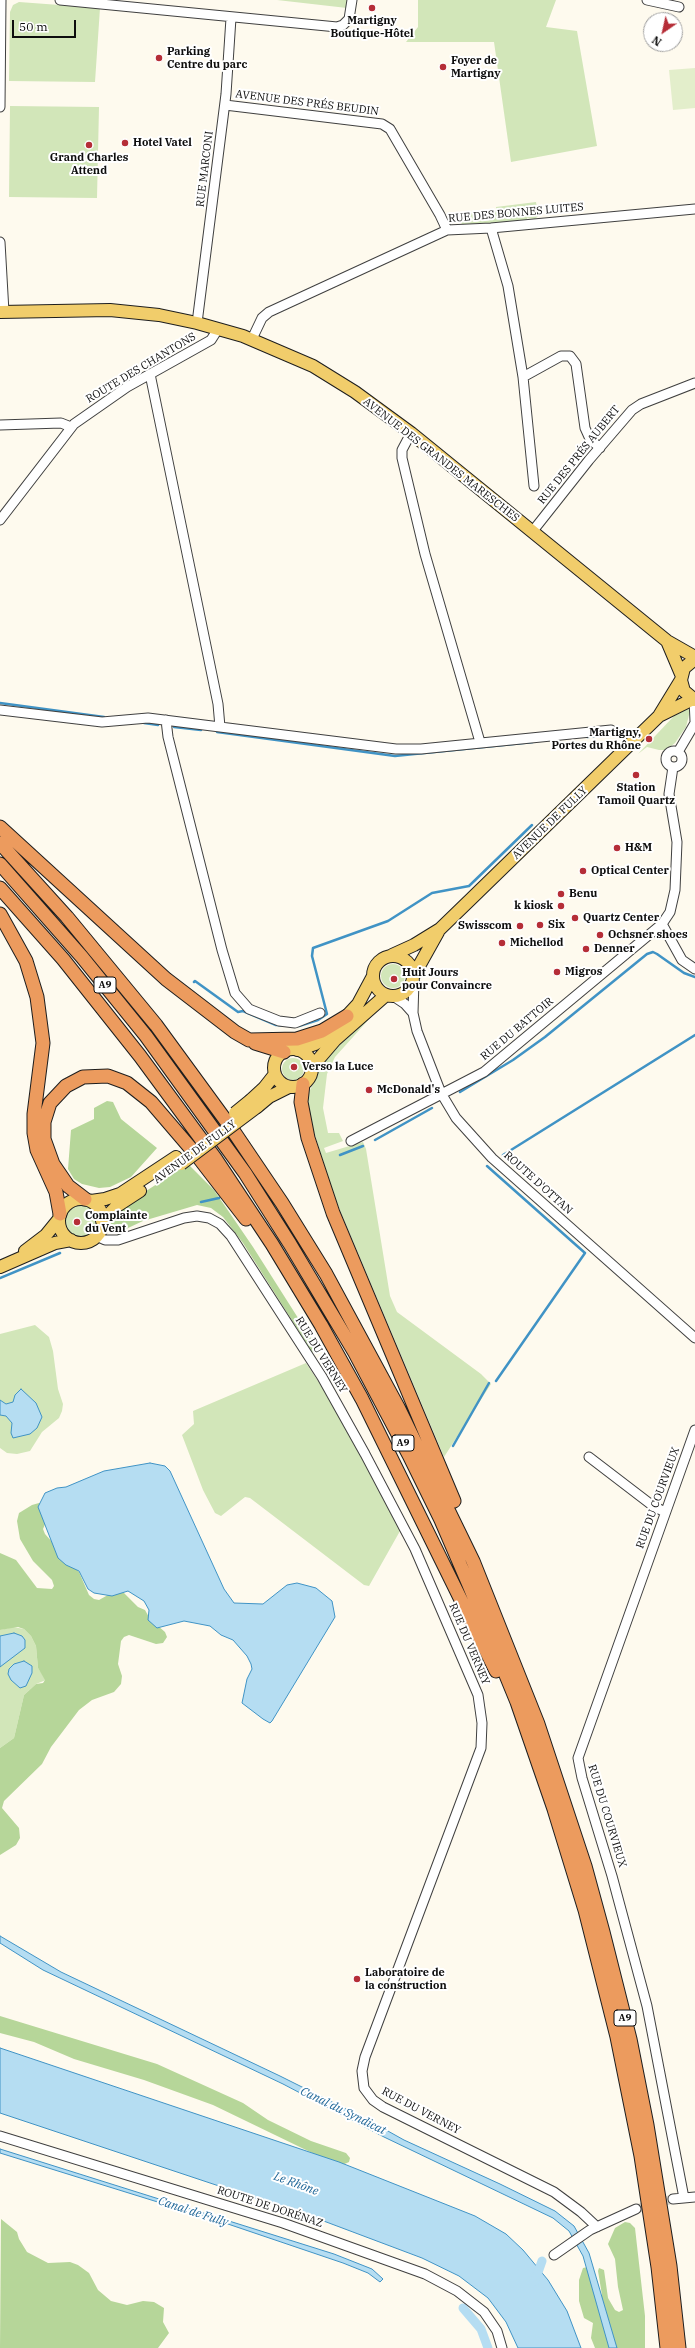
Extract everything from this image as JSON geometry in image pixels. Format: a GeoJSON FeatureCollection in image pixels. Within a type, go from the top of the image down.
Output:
{"type":"FeatureCollection","features":[{"type":"Feature","properties":{"kind":"highway"},"geometry":{"type":"LineString","coordinates":[[0,827],[178,989],[219,1022],[249,1040],[291,1051]]}},
{"type":"Feature","properties":{"kind":"highway","name":"A9"},"geometry":{"type":"LineString","coordinates":[[0,843],[67,917],[156,1025],[224,1117],[282,1203],[330,1281],[428,1464],[473,1561],[520,1676],[558,1780],[583,1858],[617,1985],[638,2080],[660,2195],[679,2348]]}},
{"type":"Feature","properties":{"kind":"highway","name":"A9"},"geometry":{"type":"LineString","coordinates":[[0,864],[111,992],[178,1079],[245,1173],[319,1291],[386,1411],[444,1527],[495,1647],[540,1766],[586,1916],[625,2076],[650,2216],[667,2348]]}},
{"type":"Feature","properties":{"kind":"highway"},"geometry":{"type":"LineString","coordinates":[[0,888],[97,1002],[184,1115],[244,1200],[321,1325],[384,1442],[483,1643],[540,1766]]}},
{"type":"Feature","properties":{"kind":"highway"},"geometry":{"type":"LineString","coordinates":[[0,914],[12,932],[26,961],[38,997],[42,1043],[34,1114],[34,1133],[37,1150],[56,1192],[60,1216]]}},
{"type":"Feature","properties":{"kind":"highway"},"geometry":{"type":"LineString","coordinates":[[249,1040],[297,1039],[322,1031],[347,1016]]}},
{"type":"Feature","properties":{"kind":"highway"},"geometry":{"type":"LineString","coordinates":[[88,1200],[68,1186],[53,1164],[44,1139],[44,1122],[50,1103],[66,1086],[83,1077],[108,1076],[122,1080],[139,1092],[178,1134],[236,1206],[321,1325]]}},
{"type":"Feature","properties":{"kind":"highway"},"geometry":{"type":"LineString","coordinates":[[303,1084],[301,1102],[308,1138],[333,1213],[482,1569],[520,1676]]}},
{"type":"Feature","properties":{"kind":"main road","name":"AVENUE DES GRANDES MARESCHES"},"geometry":{"type":"LineString","coordinates":[[2,312],[110,310],[159,315],[197,323],[252,339],[313,366],[335,379],[411,433],[667,641],[695,658]]}},
{"type":"Feature","properties":{"kind":"main road","name":"AVENUE DES GRANDES MARESCHES"},"geometry":{"type":"LineString","coordinates":[[667,641],[681,677],[684,692],[694,699]]}},
{"type":"Feature","properties":{"kind":"main road","name":"AVENUE DE FULLY"},"geometry":{"type":"LineString","coordinates":[[392,955],[414,945],[440,929],[659,716],[686,665],[695,658]]}},
{"type":"Feature","properties":{"kind":"main road","name":"AVENUE DE FULLY"},"geometry":{"type":"LineString","coordinates":[[659,716],[694,699]]}},
{"type":"Feature","properties":{"kind":"main road","name":"AVENUE DE FULLY"},"geometry":{"type":"LineString","coordinates":[[414,977],[440,929]]}},
{"type":"Feature","properties":{"kind":"main road"},"geometry":{"type":"LineString","coordinates":[[392,955],[407,960],[414,977],[406,992],[389,996],[335,1040],[311,1068],[308,1078],[303,1084],[289,1087],[279,1082],[275,1074],[275,1062],[291,1051],[322,1040],[347,1016],[364,996],[378,963],[392,955]]}},
{"type":"Feature","properties":{"kind":"main road"},"geometry":{"type":"LineString","coordinates":[[373,976],[376,987],[389,996]]}},
{"type":"Feature","properties":{"kind":"main road"},"geometry":{"type":"LineString","coordinates":[[291,1051],[307,1057],[311,1068]]}},
{"type":"Feature","properties":{"kind":"main road","name":"AVENUE DE FULLY"},"geometry":{"type":"LineString","coordinates":[[254,1103],[275,1074]]}},
{"type":"Feature","properties":{"kind":"main road","name":"AVENUE DE FULLY"},"geometry":{"type":"LineString","coordinates":[[102,1221],[121,1203],[254,1103],[289,1087]]}},
{"type":"Feature","properties":{"kind":"main road","name":"AVENUE DE FULLY"},"geometry":{"type":"LineString","coordinates":[[88,1200],[105,1199],[120,1194],[179,1160]]}},
{"type":"Feature","properties":{"kind":"main road"},"geometry":{"type":"LineString","coordinates":[[0,1267],[55,1243],[71,1240],[82,1242],[96,1236],[102,1221],[99,1210],[88,1200],[70,1202],[46,1235],[15,1260]]}},
{"type":"Feature","properties":{"kind":"main road"},"geometry":{"type":"LineString","coordinates":[[60,1216],[62,1231],[71,1240]]}},
{"type":"Feature","properties":{"kind":"street"},"geometry":{"type":"LineString","coordinates":[[0,107],[1,0]]}},
{"type":"Feature","properties":{"kind":"street"},"geometry":{"type":"LineString","coordinates":[[60,0],[231,18],[253,18],[337,27],[343,25],[349,19],[352,0]]}},
{"type":"Feature","properties":{"kind":"street"},"geometry":{"type":"LineString","coordinates":[[647,0],[679,7]]}},
{"type":"Feature","properties":{"kind":"street","name":"RUE MARCONI"},"geometry":{"type":"LineString","coordinates":[[197,323],[224,105],[231,18]]}},
{"type":"Feature","properties":{"kind":"street","name":"AVENUE DES PRÉS BEUDIN"},"geometry":{"type":"LineString","coordinates":[[224,105],[382,124],[393,134],[447,230]]}},
{"type":"Feature","properties":{"kind":"street","name":"RUE DES BONNES LUITES"},"geometry":{"type":"LineString","coordinates":[[252,339],[262,318],[269,312],[447,230],[492,228],[695,208]]}},
{"type":"Feature","properties":{"kind":"street"},"geometry":{"type":"LineString","coordinates":[[492,228],[508,286],[523,377],[534,486]]}},
{"type":"Feature","properties":{"kind":"street"},"geometry":{"type":"LineString","coordinates":[[0,242],[2,312]]}},
{"type":"Feature","properties":{"kind":"street","name":"ROUTE DES CHANTONS"},"geometry":{"type":"LineString","coordinates":[[0,520],[71,427],[95,408],[150,374],[211,340],[218,329]]}},
{"type":"Feature","properties":{"kind":"street"},"geometry":{"type":"LineString","coordinates":[[523,377],[561,356],[570,356],[576,364],[585,428],[590,439],[600,448]]}},
{"type":"Feature","properties":{"kind":"street"},"geometry":{"type":"LineString","coordinates":[[150,374],[218,704],[220,727]]}},
{"type":"Feature","properties":{"kind":"street","name":"RUE DES PRÉS AUBERT"},"geometry":{"type":"LineString","coordinates":[[532,532],[600,448],[636,407],[695,383]]}},
{"type":"Feature","properties":{"kind":"street"},"geometry":{"type":"LineString","coordinates":[[0,425],[61,423],[71,427]]}},
{"type":"Feature","properties":{"kind":"street"},"geometry":{"type":"LineString","coordinates":[[411,433],[402,450],[402,458],[425,554],[480,742]]}},
{"type":"Feature","properties":{"kind":"street"},"geometry":{"type":"LineString","coordinates":[[694,699],[695,722],[678,752],[681,755],[682,762],[677,767],[673,767],[669,794],[677,842],[676,877],[673,904],[662,924],[682,960],[695,969]]}},
{"type":"Feature","properties":{"kind":"street"},"geometry":{"type":"LineString","coordinates":[[0,710],[102,722],[142,718],[166,720],[396,749],[611,730]]}},
{"type":"Feature","properties":{"kind":"street"},"geometry":{"type":"LineString","coordinates":[[166,720],[168,737],[222,950],[235,993],[249,1009],[279,1021],[295,1023],[320,1013]]}},
{"type":"Feature","properties":{"kind":"street","name":"RUE DU BATTOIR"},"geometry":{"type":"LineString","coordinates":[[351,1141],[484,1072],[662,924]]}},
{"type":"Feature","properties":{"kind":"street","name":"ROUTE D'OTTAN"},"geometry":{"type":"LineString","coordinates":[[412,1013],[414,977]]}},
{"type":"Feature","properties":{"kind":"street","name":"ROUTE D'OTTAN"},"geometry":{"type":"LineString","coordinates":[[389,996],[405,1004],[412,1013],[427,1060],[441,1093],[456,1118],[480,1146],[695,1338]]}},
{"type":"Feature","properties":{"kind":"street","name":"RUE DU VERNEY"},"geometry":{"type":"LineString","coordinates":[[96,1236],[105,1240],[118,1240],[184,1218],[197,1216],[209,1218],[220,1224],[231,1236],[322,1377],[365,1454],[415,1549],[478,1695],[482,1723],[481,1748],[365,2057],[362,2071],[364,2088],[373,2100],[383,2107],[554,2192],[581,2212],[597,2227]]}},
{"type":"Feature","properties":{"kind":"street","name":"RUE DU COURVIEUX"},"geometry":{"type":"LineString","coordinates":[[684,2198],[647,2006],[612,1876],[582,1778],[578,1758],[695,1430]]}},
{"type":"Feature","properties":{"kind":"street"},"geometry":{"type":"LineString","coordinates":[[589,1457],[653,1506],[665,1512]]}},
{"type":"Feature","properties":{"kind":"street","name":"ROUTE DE DORÉNAZ"},"geometry":{"type":"LineString","coordinates":[[0,2136],[290,2225],[425,2274],[457,2291],[484,2312],[497,2331],[502,2348]]}},
{"type":"Feature","properties":{"kind":"street"},"geometry":{"type":"LineString","coordinates":[[673,2200],[695,2197]]}},
{"type":"Feature","properties":{"kind":"street"},"geometry":{"type":"LineString","coordinates":[[554,2255],[588,2232],[636,2209]]}},
{"type":"Feature","properties":{"kind":"green space"},"geometry":{"type":"Polygon","coordinates":[[[277,0],[348,0],[347,8],[277,0]]]}},
{"type":"Feature","properties":{"kind":"green space"},"geometry":{"type":"Polygon","coordinates":[[[418,0],[556,0],[546,27],[577,31],[597,146],[511,162],[494,42],[406,42],[418,27],[418,0]]]}},
{"type":"Feature","properties":{"kind":"green space"},"geometry":{"type":"Polygon","coordinates":[[[19,2],[100,8],[95,82],[9,81],[10,12],[13,5],[19,2]]]}},
{"type":"Feature","properties":{"kind":"green space"},"geometry":{"type":"Polygon","coordinates":[[[695,68],[695,108],[673,110],[669,70],[695,68]]]}},
{"type":"Feature","properties":{"kind":"green space"},"geometry":{"type":"Polygon","coordinates":[[[10,106],[99,107],[97,198],[9,197],[10,106]]]}},
{"type":"Feature","properties":{"kind":"green space"},"geometry":{"type":"Polygon","coordinates":[[[536,202],[538,216],[535,219],[527,218],[527,220],[462,226],[460,214],[496,211],[496,207],[536,202]]]}},
{"type":"Feature","properties":{"kind":"green space"},"geometry":{"type":"Polygon","coordinates":[[[691,707],[686,727],[675,743],[666,750],[647,747],[638,754],[674,716],[691,707]]]}},
{"type":"Feature","properties":{"kind":"green space"},"geometry":{"type":"Polygon","coordinates":[[[393,964],[402,967],[405,976],[402,985],[393,988],[384,985],[381,976],[384,967],[393,964]]]}},
{"type":"Feature","properties":{"kind":"green space"},"geometry":{"type":"Polygon","coordinates":[[[380,1007],[335,1057],[327,1074],[323,1108],[328,1133],[339,1133],[343,1141],[324,1148],[326,1153],[363,1142],[366,1149],[390,1296],[397,1312],[481,1374],[491,1384],[444,1457],[334,1196],[309,1116],[308,1094],[316,1078],[319,1067],[329,1055],[380,1007]]]}},
{"type":"Feature","properties":{"kind":"green space"},"geometry":{"type":"Polygon","coordinates":[[[293,1058],[301,1061],[304,1069],[301,1077],[293,1080],[285,1077],[282,1069],[285,1061],[293,1058]]]}},
{"type":"Feature","properties":{"kind":"green space"},"geometry":{"type":"Polygon","coordinates":[[[107,1101],[113,1102],[121,1119],[157,1148],[131,1177],[110,1187],[99,1188],[82,1184],[74,1179],[68,1169],[71,1130],[94,1119],[94,1108],[107,1101]]]}},
{"type":"Feature","properties":{"kind":"green space"},"geometry":{"type":"Polygon","coordinates":[[[188,1164],[214,1190],[253,1247],[319,1351],[312,1352],[243,1243],[223,1217],[211,1208],[197,1205],[143,1221],[128,1228],[119,1235],[106,1230],[108,1220],[129,1202],[188,1164]]]}},
{"type":"Feature","properties":{"kind":"green space"},"geometry":{"type":"Polygon","coordinates":[[[77,1205],[83,1205],[92,1209],[96,1221],[92,1233],[83,1237],[77,1237],[68,1233],[64,1224],[64,1218],[68,1209],[77,1205]]]}},
{"type":"Feature","properties":{"kind":"green space"},"geometry":{"type":"Polygon","coordinates":[[[35,1325],[49,1337],[53,1351],[58,1389],[63,1404],[62,1411],[59,1418],[42,1432],[30,1451],[17,1454],[7,1453],[0,1448],[0,1334],[35,1325]]]}},
{"type":"Feature","properties":{"kind":"green space"},"geometry":{"type":"Polygon","coordinates":[[[306,1363],[332,1402],[400,1531],[369,1586],[364,1585],[250,1498],[245,1497],[221,1516],[215,1513],[203,1490],[182,1435],[194,1424],[193,1411],[306,1363]]]}},
{"type":"Feature","properties":{"kind":"green space"},"geometry":{"type":"Polygon","coordinates":[[[39,1503],[43,1505],[46,1522],[43,1529],[45,1534],[79,1572],[89,1595],[94,1599],[99,1600],[115,1591],[124,1593],[138,1607],[145,1610],[150,1619],[165,1632],[167,1637],[163,1643],[156,1644],[129,1635],[124,1637],[121,1641],[118,1664],[122,1676],[121,1684],[114,1692],[92,1700],[79,1710],[51,1747],[42,1764],[4,1801],[2,1808],[19,1828],[20,1838],[16,1845],[0,1855],[0,1748],[14,1738],[24,1695],[36,1684],[43,1683],[45,1680],[38,1668],[36,1646],[31,1636],[24,1629],[18,1627],[0,1630],[0,1553],[16,1560],[37,1588],[52,1589],[54,1586],[52,1580],[33,1561],[20,1539],[17,1521],[19,1513],[32,1505],[39,1503]]]}},
{"type":"Feature","properties":{"kind":"green space"},"geometry":{"type":"Polygon","coordinates":[[[13,1627],[24,1629],[31,1636],[36,1646],[38,1668],[46,1680],[36,1684],[24,1695],[14,1738],[0,1748],[0,1630],[13,1627]]]}},
{"type":"Feature","properties":{"kind":"green space"},"geometry":{"type":"Polygon","coordinates":[[[0,2016],[157,2064],[243,2103],[268,2120],[311,2141],[346,2153],[350,2158],[349,2162],[340,2166],[213,2105],[144,2080],[74,2059],[34,2042],[0,2033],[0,2016]]]}},
{"type":"Feature","properties":{"kind":"green space"},"geometry":{"type":"Polygon","coordinates":[[[1,2219],[17,2232],[19,2239],[27,2252],[48,2263],[70,2262],[78,2265],[89,2273],[98,2290],[111,2301],[127,2305],[143,2301],[154,2302],[164,2308],[163,2322],[169,2333],[158,2348],[0,2348],[1,2219]]]}},
{"type":"Feature","properties":{"kind":"green space"},"geometry":{"type":"Polygon","coordinates":[[[625,2222],[630,2223],[635,2228],[645,2316],[645,2348],[595,2348],[591,2338],[593,2323],[584,2318],[579,2301],[579,2280],[583,2268],[588,2267],[594,2292],[597,2295],[602,2295],[598,2271],[599,2268],[604,2270],[608,2298],[615,2310],[619,2312],[623,2310],[618,2287],[615,2259],[608,2244],[615,2228],[625,2222]]]}},
{"type":"Feature","properties":{"kind":"water"},"geometry":{"type":"Polygon","coordinates":[[[21,1389],[36,1403],[42,1417],[37,1428],[30,1434],[13,1438],[11,1433],[12,1423],[6,1416],[0,1415],[0,1400],[6,1404],[13,1402],[15,1395],[21,1389]]]}},
{"type":"Feature","properties":{"kind":"water"},"geometry":{"type":"Polygon","coordinates":[[[150,1463],[165,1466],[170,1471],[224,1589],[234,1603],[263,1604],[287,1585],[297,1583],[316,1588],[332,1601],[335,1617],[270,1723],[242,1703],[247,1679],[252,1669],[247,1656],[233,1640],[221,1635],[210,1626],[184,1621],[157,1628],[148,1620],[149,1610],[144,1601],[128,1591],[112,1596],[94,1593],[88,1589],[79,1571],[66,1565],[58,1558],[38,1507],[45,1493],[57,1488],[66,1487],[104,1471],[150,1463]]]}},
{"type":"Feature","properties":{"kind":"water"},"geometry":{"type":"Polygon","coordinates":[[[14,1633],[22,1636],[25,1640],[25,1648],[0,1667],[0,1636],[14,1633]]]}},
{"type":"Feature","properties":{"kind":"water"},"geometry":{"type":"Polygon","coordinates":[[[24,1661],[32,1666],[32,1673],[26,1686],[20,1688],[11,1680],[8,1674],[9,1669],[14,1664],[24,1661]]]}},
{"type":"Feature","properties":{"kind":"water","name":"Canal du Syndicat"},"geometry":{"type":"Polygon","coordinates":[[[0,1936],[61,1972],[280,2076],[370,2121],[404,2140],[555,2211],[574,2226],[589,2253],[617,2348],[609,2348],[583,2256],[569,2231],[553,2218],[384,2137],[283,2084],[43,1970],[0,1943],[0,1936]]]}},
{"type":"Feature","properties":{"kind":"water","name":"Le Rhône"},"geometry":{"type":"Polygon","coordinates":[[[0,2048],[339,2162],[475,2216],[506,2234],[523,2250],[548,2280],[567,2311],[581,2348],[518,2348],[506,2322],[488,2298],[459,2276],[422,2258],[321,2220],[0,2113],[0,2048]]]}},
{"type":"Feature","properties":{"kind":"water","name":"Canal de Fully"},"geometry":{"type":"Polygon","coordinates":[[[0,2149],[334,2254],[372,2269],[383,2279],[380,2282],[368,2273],[343,2263],[222,2222],[0,2153],[0,2149]]]}},
{"type":"Feature","properties":{"kind":"waterway"},"geometry":{"type":"LineString","coordinates":[[0,703],[104,717]]}},
{"type":"Feature","properties":{"kind":"waterway"},"geometry":{"type":"LineString","coordinates":[[144,723],[158,725]]}},
{"type":"Feature","properties":{"kind":"waterway"},"geometry":{"type":"LineString","coordinates":[[174,727],[201,730]]}},
{"type":"Feature","properties":{"kind":"waterway"},"geometry":{"type":"LineString","coordinates":[[217,732],[395,756],[533,742]]}},
{"type":"Feature","properties":{"kind":"waterway"},"geometry":{"type":"LineString","coordinates":[[587,737],[612,735]]}},
{"type":"Feature","properties":{"kind":"waterway"},"geometry":{"type":"LineString","coordinates":[[194,982],[195,981],[238,1012],[243,1011],[276,1025],[299,1026],[318,1020],[327,1014],[312,956],[313,948],[388,921],[432,893],[469,886],[532,825]]}},
{"type":"Feature","properties":{"kind":"waterway"},"geometry":{"type":"LineString","coordinates":[[460,1092],[513,1060],[545,1037],[647,954],[653,952],[684,973],[695,977]]}},
{"type":"Feature","properties":{"kind":"waterway"},"geometry":{"type":"LineString","coordinates":[[503,1155],[695,1035]]}},
{"type":"Feature","properties":{"kind":"waterway"},"geometry":{"type":"LineString","coordinates":[[375,1140],[432,1108]]}},
{"type":"Feature","properties":{"kind":"waterway"},"geometry":{"type":"LineString","coordinates":[[340,1155],[363,1146]]}},
{"type":"Feature","properties":{"kind":"waterway"},"geometry":{"type":"LineString","coordinates":[[487,1166],[585,1253],[496,1381]]}},
{"type":"Feature","properties":{"kind":"waterway"},"geometry":{"type":"LineString","coordinates":[[201,1202],[219,1198]]}},
{"type":"Feature","properties":{"kind":"waterway"},"geometry":{"type":"LineString","coordinates":[[0,1278],[60,1253]]}},
{"type":"Feature","properties":{"kind":"waterway"},"geometry":{"type":"LineString","coordinates":[[453,1446],[489,1383]]}},
{"type":"Feature","properties":{"kind":"waterway"},"geometry":{"type":"LineString","coordinates":[[535,2281],[542,2261]]}},
{"type":"Feature","properties":{"kind":"waterway","name":"Canal de Fully"},"geometry":{"type":"LineString","coordinates":[[463,2308],[481,2329],[488,2348]]}},
{"type":"Feature","properties":{"kind":"tunnel"},"geometry":{"type":"LineString","coordinates":[[636,2209],[673,2199]]}},
{"type":"Feature","properties":{"kind":"place","name":"Martigny Boutique-Hôtel"},"geometry":{"type":"Point","coordinates":[372,8]}},
{"type":"Feature","properties":{"kind":"place","name":"Parking Centre du parc"},"geometry":{"type":"Point","coordinates":[159,58]}},
{"type":"Feature","properties":{"kind":"place","name":"Foyer de Martigny"},"geometry":{"type":"Point","coordinates":[443,67]}},
{"type":"Feature","properties":{"kind":"place","name":"Hotel Vatel"},"geometry":{"type":"Point","coordinates":[125,143]}},
{"type":"Feature","properties":{"kind":"place","name":"Grand Charles Attend"},"geometry":{"type":"Point","coordinates":[89,145]}},
{"type":"Feature","properties":{"kind":"place","name":"Martigny, Portes du Rhône"},"geometry":{"type":"Point","coordinates":[649,739]}},
{"type":"Feature","properties":{"kind":"place","name":"Station Tamoil Quartz"},"geometry":{"type":"Point","coordinates":[636,775]}},
{"type":"Feature","properties":{"kind":"place","name":"H&M"},"geometry":{"type":"Point","coordinates":[617,848]}},
{"type":"Feature","properties":{"kind":"place","name":"Optical Center"},"geometry":{"type":"Point","coordinates":[583,871]}},
{"type":"Feature","properties":{"kind":"place","name":"Benu"},"geometry":{"type":"Point","coordinates":[561,894]}},
{"type":"Feature","properties":{"kind":"place","name":"k kiosk"},"geometry":{"type":"Point","coordinates":[561,906]}},
{"type":"Feature","properties":{"kind":"place","name":"Quartz Center"},"geometry":{"type":"Point","coordinates":[575,918]}},
{"type":"Feature","properties":{"kind":"place","name":"Six"},"geometry":{"type":"Point","coordinates":[540,925]}},
{"type":"Feature","properties":{"kind":"place","name":"Swisscom"},"geometry":{"type":"Point","coordinates":[520,926]}},
{"type":"Feature","properties":{"kind":"place","name":"Ochsner shoes"},"geometry":{"type":"Point","coordinates":[600,935]}},
{"type":"Feature","properties":{"kind":"place","name":"Michellod"},"geometry":{"type":"Point","coordinates":[502,943]}},
{"type":"Feature","properties":{"kind":"place","name":"Denner"},"geometry":{"type":"Point","coordinates":[586,949]}},
{"type":"Feature","properties":{"kind":"place","name":"Migros"},"geometry":{"type":"Point","coordinates":[557,972]}},
{"type":"Feature","properties":{"kind":"place","name":"Huit Jours pour Convaincre"},"geometry":{"type":"Point","coordinates":[394,979]}},
{"type":"Feature","properties":{"kind":"place","name":"Verso la Luce"},"geometry":{"type":"Point","coordinates":[294,1067]}},
{"type":"Feature","properties":{"kind":"place","name":"McDonald's"},"geometry":{"type":"Point","coordinates":[369,1090]}},
{"type":"Feature","properties":{"kind":"place","name":"Complainte du Vent"},"geometry":{"type":"Point","coordinates":[77,1222]}},
{"type":"Feature","properties":{"kind":"place","name":"Laboratoire de la construction"},"geometry":{"type":"Point","coordinates":[357,1979]}}]}
